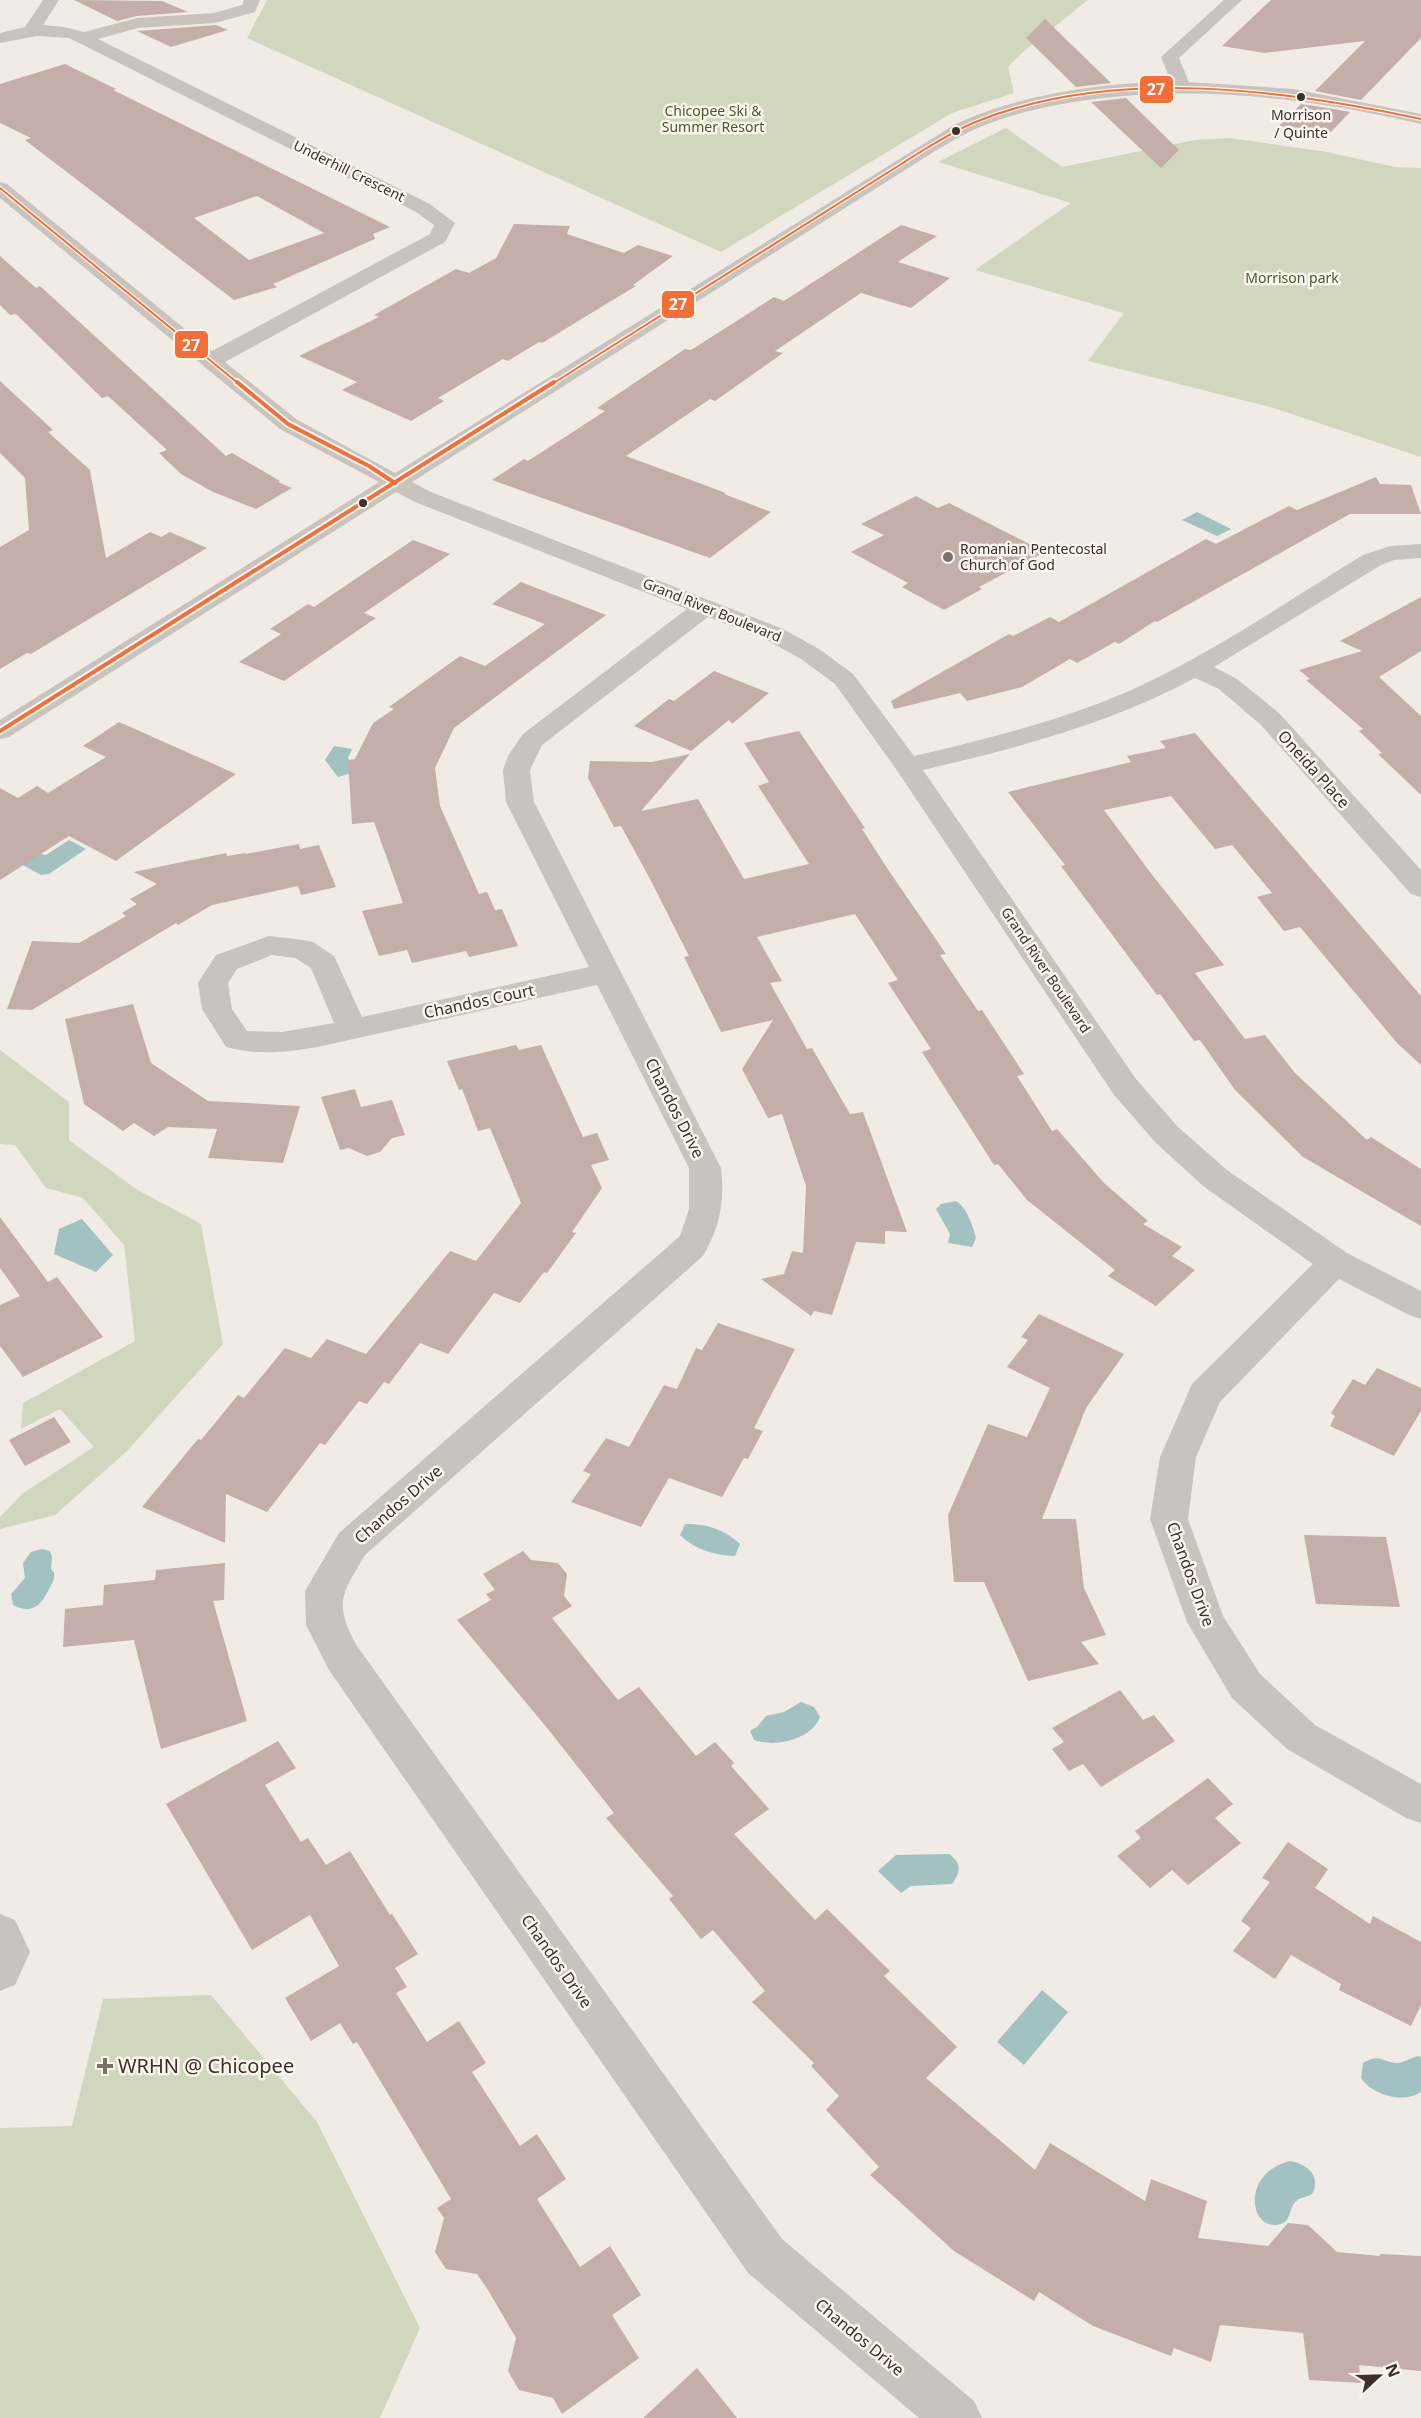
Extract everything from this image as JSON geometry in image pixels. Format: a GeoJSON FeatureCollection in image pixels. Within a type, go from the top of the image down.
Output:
{"type":"FeatureCollection","features":[{"type":"Feature","properties":{"kind":"street"},"geometry":{"type":"LineString","coordinates":[[32,30],[51,0]]}},
{"type":"Feature","properties":{"kind":"street"},"geometry":{"type":"LineString","coordinates":[[82,38],[137,23],[215,18],[249,8],[252,0]]}},
{"type":"Feature","properties":{"kind":"street"},"geometry":{"type":"LineString","coordinates":[[1182,87],[1170,57],[1233,0]]}},
{"type":"Feature","properties":{"kind":"street"},"geometry":{"type":"LineString","coordinates":[[137,23],[146,8]]}},
{"type":"Feature","properties":{"kind":"street","name":"Underhill Crescent"},"geometry":{"type":"LineString","coordinates":[[0,38],[32,30],[63,31],[82,38],[423,208],[445,223],[438,238],[212,360]]}},
{"type":"Feature","properties":{"kind":"street"},"geometry":{"type":"LineString","coordinates":[[0,731],[958,130],[1004,112],[1058,99],[1108,92],[1182,87],[1251,88],[1291,92],[1413,111]]}},
{"type":"Feature","properties":{"kind":"street","name":"Grand River Boulevard"},"geometry":{"type":"LineString","coordinates":[[0,188],[288,423],[423,497],[774,634],[810,654],[844,679],[907,766],[1125,1087],[1167,1135],[1215,1178],[1335,1263],[1421,1306]]}},
{"type":"Feature","properties":{"kind":"street"},"geometry":{"type":"LineString","coordinates":[[907,766],[1022,738],[1082,718],[1166,682],[1194,667],[1372,560],[1390,553],[1421,551]]}},
{"type":"Feature","properties":{"kind":"street","name":"Chandos Drive"},"geometry":{"type":"LineString","coordinates":[[706,606],[532,740],[519,759],[514,779],[520,802],[705,1168],[709,1200],[704,1223],[691,1247],[352,1544],[324,1591],[326,1625],[343,1658],[765,2256],[957,2418]]}},
{"type":"Feature","properties":{"kind":"street","name":"Oneida Place"},"geometry":{"type":"LineString","coordinates":[[1194,667],[1228,684],[1270,719],[1421,888]]}},
{"type":"Feature","properties":{"kind":"street","name":"Chandos Court"},"geometry":{"type":"LineString","coordinates":[[352,1029],[324,963],[303,949],[268,945],[226,962],[213,983],[217,1009],[237,1040],[268,1044],[302,1040],[352,1029],[606,973]]}},
{"type":"Feature","properties":{"kind":"street","name":"Chandos Drive"},"geometry":{"type":"LineString","coordinates":[[1335,1263],[1205,1394],[1178,1457],[1169,1519],[1206,1622],[1246,1686],[1301,1737],[1421,1805]]}},
{"type":"Feature","properties":{"kind":"street"},"geometry":{"type":"LineString","coordinates":[[0,1934],[8,1952],[0,1971]]}},
{"type":"Feature","properties":{"kind":"green space","name":"Chicopee Ski & Summer Resort"},"geometry":{"type":"Polygon","coordinates":[[[267,0],[1088,0],[1023,52],[1008,67],[1014,93],[952,113],[721,252],[247,38],[267,0]]]}},
{"type":"Feature","properties":{"kind":"green space","name":"Morrison park"},"geometry":{"type":"Polygon","coordinates":[[[1006,128],[1062,167],[1195,140],[1230,138],[1327,152],[1395,167],[1421,168],[1421,457],[1270,407],[1088,361],[1124,313],[975,270],[1071,203],[938,162],[1006,128]]]}},
{"type":"Feature","properties":{"kind":"green space"},"geometry":{"type":"Polygon","coordinates":[[[0,1050],[69,1102],[69,1140],[136,1189],[201,1224],[223,1344],[127,1451],[55,1515],[0,1529],[0,1517],[23,1493],[94,1447],[60,1409],[21,1429],[23,1403],[135,1341],[124,1245],[83,1198],[46,1188],[15,1145],[0,1144],[0,1050]]]}},
{"type":"Feature","properties":{"kind":"green space","name":"WRHN @ Chicopee"},"geometry":{"type":"Polygon","coordinates":[[[211,1995],[317,2122],[420,2328],[380,2418],[0,2418],[0,2128],[72,2126],[103,1999],[211,1995]]]}},
{"type":"Feature","properties":{"kind":"water"},"geometry":{"type":"Polygon","coordinates":[[[1197,512],[1231,529],[1217,536],[1182,520],[1197,512]]]}},
{"type":"Feature","properties":{"kind":"water"},"geometry":{"type":"Polygon","coordinates":[[[334,746],[352,749],[348,758],[358,771],[338,777],[325,760],[334,746]]]}},
{"type":"Feature","properties":{"kind":"water"},"geometry":{"type":"Polygon","coordinates":[[[69,840],[86,849],[49,874],[41,875],[21,864],[36,853],[46,855],[69,840]]]}},
{"type":"Feature","properties":{"kind":"water"},"geometry":{"type":"Polygon","coordinates":[[[956,1201],[964,1208],[971,1223],[976,1238],[972,1247],[948,1243],[950,1234],[936,1209],[941,1204],[956,1201]]]}},
{"type":"Feature","properties":{"kind":"water"},"geometry":{"type":"Polygon","coordinates":[[[82,1219],[113,1255],[96,1272],[54,1254],[59,1229],[82,1219]]]}},
{"type":"Feature","properties":{"kind":"water"},"geometry":{"type":"Polygon","coordinates":[[[685,1524],[708,1526],[721,1531],[740,1544],[735,1556],[712,1553],[692,1544],[680,1535],[685,1524]]]}},
{"type":"Feature","properties":{"kind":"water"},"geometry":{"type":"Polygon","coordinates":[[[42,1549],[50,1551],[54,1580],[38,1605],[30,1609],[19,1608],[13,1605],[11,1594],[25,1578],[23,1563],[31,1552],[42,1549]]]}},
{"type":"Feature","properties":{"kind":"water"},"geometry":{"type":"Polygon","coordinates":[[[801,1702],[814,1707],[820,1717],[809,1731],[792,1740],[782,1742],[754,1740],[750,1731],[757,1727],[766,1716],[784,1712],[801,1702]]]}},
{"type":"Feature","properties":{"kind":"water"},"geometry":{"type":"Polygon","coordinates":[[[949,1854],[959,1868],[952,1884],[911,1886],[901,1893],[878,1871],[896,1855],[949,1854]]]}},
{"type":"Feature","properties":{"kind":"water"},"geometry":{"type":"Polygon","coordinates":[[[1042,1990],[1068,2012],[1024,2065],[997,2042],[1042,1990]]]}},
{"type":"Feature","properties":{"kind":"water"},"geometry":{"type":"Polygon","coordinates":[[[1421,2057],[1421,2092],[1414,2096],[1397,2097],[1380,2093],[1361,2078],[1363,2063],[1368,2060],[1379,2058],[1398,2063],[1421,2057]]]}},
{"type":"Feature","properties":{"kind":"water"},"geometry":{"type":"Polygon","coordinates":[[[1290,2161],[1302,2165],[1311,2172],[1314,2176],[1315,2188],[1312,2194],[1295,2202],[1284,2223],[1270,2224],[1262,2220],[1257,2211],[1255,2200],[1257,2189],[1263,2177],[1274,2168],[1290,2161]]]}},
{"type":"Feature","properties":{"kind":"building"},"geometry":{"type":"Polygon","coordinates":[[[74,0],[162,1],[188,12],[137,16],[117,21],[74,0]]]}},
{"type":"Feature","properties":{"kind":"building"},"geometry":{"type":"Polygon","coordinates":[[[1271,0],[1421,0],[1421,38],[1361,100],[1315,91],[1365,41],[1264,53],[1222,46],[1271,0]]]}},
{"type":"Feature","properties":{"kind":"building"},"geometry":{"type":"Polygon","coordinates":[[[1045,19],[1111,83],[1076,87],[1026,38],[1045,19]]]}},
{"type":"Feature","properties":{"kind":"building"},"geometry":{"type":"Polygon","coordinates":[[[216,25],[228,30],[171,47],[137,31],[216,25]]]}},
{"type":"Feature","properties":{"kind":"building"},"geometry":{"type":"Polygon","coordinates":[[[65,64],[390,227],[373,234],[375,239],[273,284],[277,287],[234,300],[25,140],[31,138],[0,123],[0,84],[65,64]],[[257,196],[194,218],[249,260],[324,233],[257,196]]]}},
{"type":"Feature","properties":{"kind":"building"},"geometry":{"type":"Polygon","coordinates":[[[1126,98],[1179,150],[1161,168],[1091,102],[1126,98]]]}},
{"type":"Feature","properties":{"kind":"building"},"geometry":{"type":"Polygon","coordinates":[[[1301,104],[1350,112],[1331,132],[1279,126],[1301,104]]]}},
{"type":"Feature","properties":{"kind":"building"},"geometry":{"type":"Polygon","coordinates":[[[514,224],[570,226],[567,234],[624,253],[638,245],[673,256],[633,285],[636,286],[542,343],[539,342],[508,361],[503,359],[438,398],[444,401],[411,421],[342,390],[357,382],[299,356],[379,317],[374,315],[456,269],[469,273],[496,258],[514,224]]]}},
{"type":"Feature","properties":{"kind":"building"},"geometry":{"type":"Polygon","coordinates":[[[901,225],[937,236],[898,262],[950,278],[911,308],[861,293],[775,351],[783,353],[715,401],[710,399],[626,456],[771,512],[710,558],[492,480],[524,459],[528,461],[605,411],[597,408],[685,349],[691,350],[774,297],[784,301],[901,225]]]}},
{"type":"Feature","properties":{"kind":"building"},"geometry":{"type":"Polygon","coordinates":[[[0,256],[36,288],[40,286],[226,456],[232,453],[280,481],[278,482],[292,488],[256,509],[213,492],[181,474],[159,453],[167,450],[108,396],[102,398],[16,314],[10,315],[0,305],[0,256]]]}},
{"type":"Feature","properties":{"kind":"building"},"geometry":{"type":"Polygon","coordinates":[[[0,381],[53,430],[48,432],[90,470],[106,558],[150,532],[161,537],[170,532],[207,548],[31,654],[27,653],[0,669],[0,547],[29,530],[25,478],[0,453],[0,381]]]}},
{"type":"Feature","properties":{"kind":"building"},"geometry":{"type":"Polygon","coordinates":[[[1376,477],[1380,484],[1411,485],[1421,514],[1350,514],[1157,622],[1155,621],[1119,644],[1115,642],[1077,663],[1070,659],[1022,687],[967,701],[960,693],[894,709],[891,701],[1009,634],[1013,636],[1050,617],[1059,622],[1206,539],[1216,544],[1289,506],[1297,510],[1376,477]]]}},
{"type":"Feature","properties":{"kind":"building","name":"Romanian Pentecostal Church of God"},"geometry":{"type":"Polygon","coordinates":[[[916,496],[938,508],[949,503],[1045,552],[979,587],[982,589],[944,610],[902,587],[908,583],[851,552],[884,535],[861,524],[916,496]]]}},
{"type":"Feature","properties":{"kind":"building"},"geometry":{"type":"Polygon","coordinates":[[[413,540],[450,554],[364,613],[376,618],[284,681],[239,662],[281,634],[270,629],[308,604],[314,607],[413,540]]]}},
{"type":"Feature","properties":{"kind":"building"},"geometry":{"type":"Polygon","coordinates":[[[521,582],[606,615],[454,728],[435,768],[440,806],[479,894],[487,892],[495,910],[502,909],[518,946],[469,957],[466,951],[412,963],[407,950],[379,956],[362,911],[403,903],[374,822],[352,824],[348,760],[355,759],[373,723],[394,709],[389,707],[460,656],[485,666],[545,624],[492,604],[521,582]]]}},
{"type":"Feature","properties":{"kind":"building"},"geometry":{"type":"Polygon","coordinates":[[[1421,597],[1421,651],[1379,677],[1421,716],[1421,795],[1378,754],[1382,753],[1359,731],[1363,729],[1306,680],[1310,679],[1299,670],[1362,651],[1340,641],[1421,597]]]}},
{"type":"Feature","properties":{"kind":"building"},"geometry":{"type":"Polygon","coordinates":[[[714,671],[769,693],[732,724],[729,720],[691,751],[634,726],[669,699],[674,701],[714,671]]]}},
{"type":"Feature","properties":{"kind":"building"},"geometry":{"type":"Polygon","coordinates":[[[119,722],[236,774],[116,861],[69,836],[0,880],[0,788],[18,798],[37,786],[48,793],[106,757],[83,746],[119,722]]]}},
{"type":"Feature","properties":{"kind":"building"},"geometry":{"type":"Polygon","coordinates":[[[799,731],[865,828],[862,829],[889,871],[946,954],[940,955],[978,1011],[982,1010],[1024,1074],[1017,1076],[1052,1131],[1057,1129],[1104,1183],[1148,1221],[1143,1224],[1182,1247],[1172,1256],[1195,1270],[1156,1306],[1108,1276],[1115,1270],[1027,1200],[998,1164],[994,1165],[922,1052],[931,1049],[888,983],[898,980],[855,914],[757,937],[782,981],[770,983],[807,1049],[812,1048],[850,1114],[863,1112],[907,1232],[885,1231],[885,1244],[856,1242],[832,1315],[814,1311],[811,1316],[761,1279],[784,1274],[792,1251],[803,1253],[806,1186],[782,1114],[768,1118],[742,1069],[773,1020],[721,1032],[684,957],[689,956],[649,877],[621,826],[614,827],[588,778],[590,761],[652,762],[690,754],[641,811],[698,799],[744,879],[809,864],[758,786],[769,782],[744,743],[799,731]]]}},
{"type":"Feature","properties":{"kind":"building"},"geometry":{"type":"Polygon","coordinates":[[[1195,733],[1421,996],[1421,1065],[1397,1043],[1300,927],[1284,931],[1257,897],[1272,893],[1232,845],[1215,849],[1171,796],[1104,810],[1224,965],[1195,973],[1245,1039],[1265,1035],[1295,1073],[1367,1140],[1371,1137],[1421,1169],[1421,1226],[1303,1157],[1235,1090],[1200,1040],[1194,1041],[1160,994],[1157,995],[1061,866],[1065,865],[1008,792],[1131,762],[1127,756],[1166,748],[1160,741],[1195,733]]]}},
{"type":"Feature","properties":{"kind":"building"},"geometry":{"type":"Polygon","coordinates":[[[299,844],[300,849],[319,845],[336,887],[301,895],[298,886],[212,905],[178,925],[176,923],[32,1010],[7,1009],[32,941],[79,943],[126,916],[122,913],[137,904],[130,899],[157,884],[134,872],[226,853],[227,856],[246,854],[299,844]]]}},
{"type":"Feature","properties":{"kind":"building"},"geometry":{"type":"Polygon","coordinates":[[[133,1004],[151,1063],[208,1101],[300,1106],[283,1163],[208,1158],[217,1129],[168,1127],[154,1136],[134,1123],[123,1131],[84,1104],[65,1019],[133,1004]]]}},
{"type":"Feature","properties":{"kind":"building"},"geometry":{"type":"Polygon","coordinates":[[[516,1045],[519,1050],[541,1045],[583,1137],[597,1133],[609,1160],[591,1165],[602,1188],[572,1232],[576,1233],[547,1273],[544,1272],[520,1303],[494,1293],[448,1354],[420,1343],[389,1384],[384,1382],[367,1404],[359,1401],[325,1445],[320,1443],[267,1512],[226,1494],[225,1543],[142,1507],[198,1439],[201,1440],[238,1395],[244,1398],[285,1348],[311,1358],[327,1339],[366,1354],[450,1251],[476,1261],[521,1203],[490,1128],[478,1131],[462,1089],[459,1090],[447,1061],[516,1045]]]}},
{"type":"Feature","properties":{"kind":"building"},"geometry":{"type":"Polygon","coordinates":[[[355,1089],[361,1107],[392,1100],[405,1135],[392,1138],[380,1152],[367,1156],[349,1148],[340,1150],[321,1097],[355,1089]]]}},
{"type":"Feature","properties":{"kind":"building"},"geometry":{"type":"Polygon","coordinates":[[[0,1217],[48,1282],[57,1277],[103,1337],[23,1377],[0,1346],[0,1305],[20,1296],[0,1268],[0,1217]]]}},
{"type":"Feature","properties":{"kind":"building"},"geometry":{"type":"Polygon","coordinates":[[[1039,1314],[1124,1354],[1086,1408],[1042,1519],[1076,1519],[1084,1588],[1106,1635],[1081,1642],[1099,1664],[1028,1681],[984,1582],[954,1582],[948,1515],[988,1424],[1027,1437],[1050,1388],[1007,1367],[1028,1340],[1021,1337],[1039,1314]]]}},
{"type":"Feature","properties":{"kind":"building"},"geometry":{"type":"Polygon","coordinates":[[[718,1323],[795,1349],[754,1428],[763,1431],[748,1459],[744,1458],[722,1497],[669,1478],[641,1527],[571,1502],[591,1474],[583,1471],[606,1438],[629,1447],[664,1385],[677,1389],[696,1348],[702,1350],[718,1323]]]}},
{"type":"Feature","properties":{"kind":"building"},"geometry":{"type":"Polygon","coordinates":[[[1377,1368],[1421,1388],[1421,1411],[1394,1456],[1330,1426],[1335,1416],[1331,1413],[1353,1379],[1365,1385],[1377,1368]]]}},
{"type":"Feature","properties":{"kind":"building"},"geometry":{"type":"Polygon","coordinates":[[[54,1417],[71,1442],[25,1466],[9,1440],[54,1417]]]}},
{"type":"Feature","properties":{"kind":"building"},"geometry":{"type":"Polygon","coordinates":[[[1304,1535],[1386,1537],[1400,1607],[1316,1604],[1304,1535]]]}},
{"type":"Feature","properties":{"kind":"building"},"geometry":{"type":"Polygon","coordinates":[[[523,1551],[531,1560],[558,1563],[567,1574],[564,1596],[572,1606],[552,1618],[618,1700],[639,1687],[696,1756],[715,1742],[734,1763],[731,1766],[769,1809],[734,1834],[815,1920],[827,1909],[890,1971],[884,1976],[957,2047],[926,2078],[1035,2170],[1050,2143],[1145,2201],[1151,2179],[1207,2201],[1198,2238],[1268,2246],[1288,2223],[1308,2225],[1337,2252],[1380,2256],[1380,2254],[1421,2256],[1421,2371],[1359,2365],[1361,2383],[1309,2380],[1303,2333],[1220,2325],[1211,2362],[1174,2348],[1171,2356],[1093,2326],[1039,2292],[1034,2301],[954,2251],[870,2175],[879,2167],[826,2110],[839,2096],[811,2066],[814,2063],[752,2002],[765,1991],[713,1930],[701,1939],[669,1899],[673,1896],[606,1818],[614,1813],[548,1729],[457,1620],[491,1600],[486,1594],[495,1590],[483,1574],[523,1551]]]}},
{"type":"Feature","properties":{"kind":"building"},"geometry":{"type":"Polygon","coordinates":[[[225,1563],[224,1600],[213,1601],[247,1721],[161,1749],[134,1640],[63,1647],[65,1609],[103,1605],[104,1585],[155,1580],[156,1570],[225,1563]]]}},
{"type":"Feature","properties":{"kind":"building"},"geometry":{"type":"Polygon","coordinates":[[[1120,1690],[1143,1720],[1154,1715],[1175,1741],[1101,1787],[1083,1764],[1069,1771],[1052,1749],[1064,1742],[1052,1728],[1120,1690]]]}},
{"type":"Feature","properties":{"kind":"building"},"geometry":{"type":"Polygon","coordinates":[[[278,1741],[296,1768],[265,1785],[301,1842],[308,1838],[326,1865],[350,1851],[390,1915],[392,1914],[418,1954],[395,1968],[407,1987],[396,1993],[427,2042],[459,2021],[486,2063],[472,2072],[520,2146],[537,2134],[566,2179],[537,2199],[580,2267],[610,2246],[641,2295],[612,2315],[639,2358],[562,2414],[553,2398],[519,2390],[508,2371],[516,2338],[477,2274],[446,2269],[435,2252],[444,2218],[437,2208],[451,2199],[357,2042],[353,2044],[340,2023],[311,2041],[285,1998],[339,1966],[310,1915],[252,1950],[166,1804],[278,1741]]]}},
{"type":"Feature","properties":{"kind":"building"},"geometry":{"type":"Polygon","coordinates":[[[1208,1778],[1233,1804],[1215,1818],[1241,1843],[1188,1885],[1172,1870],[1150,1888],[1117,1856],[1141,1838],[1135,1831],[1208,1778]]]}},
{"type":"Feature","properties":{"kind":"building"},"geometry":{"type":"Polygon","coordinates":[[[1288,1842],[1328,1869],[1315,1888],[1370,1924],[1373,1916],[1421,1942],[1421,2005],[1411,2026],[1339,1990],[1341,1984],[1291,1955],[1275,1979],[1233,1951],[1251,1928],[1241,1921],[1270,1882],[1262,1878],[1288,1842]]]}},
{"type":"Feature","properties":{"kind":"building"},"geometry":{"type":"Polygon","coordinates":[[[697,2368],[737,2418],[643,2418],[697,2368]]]}},
{"type":"Feature","properties":{"kind":"transit line","name":"27"},"geometry":{"type":"LineString","coordinates":[[0,731],[925,149],[973,123],[1017,108],[1062,99],[1092,94],[1175,88],[1299,96],[1421,119]]}},
{"type":"Feature","properties":{"kind":"transit line","name":"27"},"geometry":{"type":"LineString","coordinates":[[0,188],[288,424],[369,466],[395,483]]}},
{"type":"Feature","properties":{"kind":"place","name":"Morrison / Quinte"},"geometry":{"type":"Point","coordinates":[1301,97]}},
{"type":"Feature","properties":{"kind":"place","name":"Romanian Pentecostal Church of God"},"geometry":{"type":"Point","coordinates":[948,557]}},
{"type":"Feature","properties":{"kind":"place","name":"WRHN @ Chicopee"},"geometry":{"type":"Point","coordinates":[105,2066]}}]}
